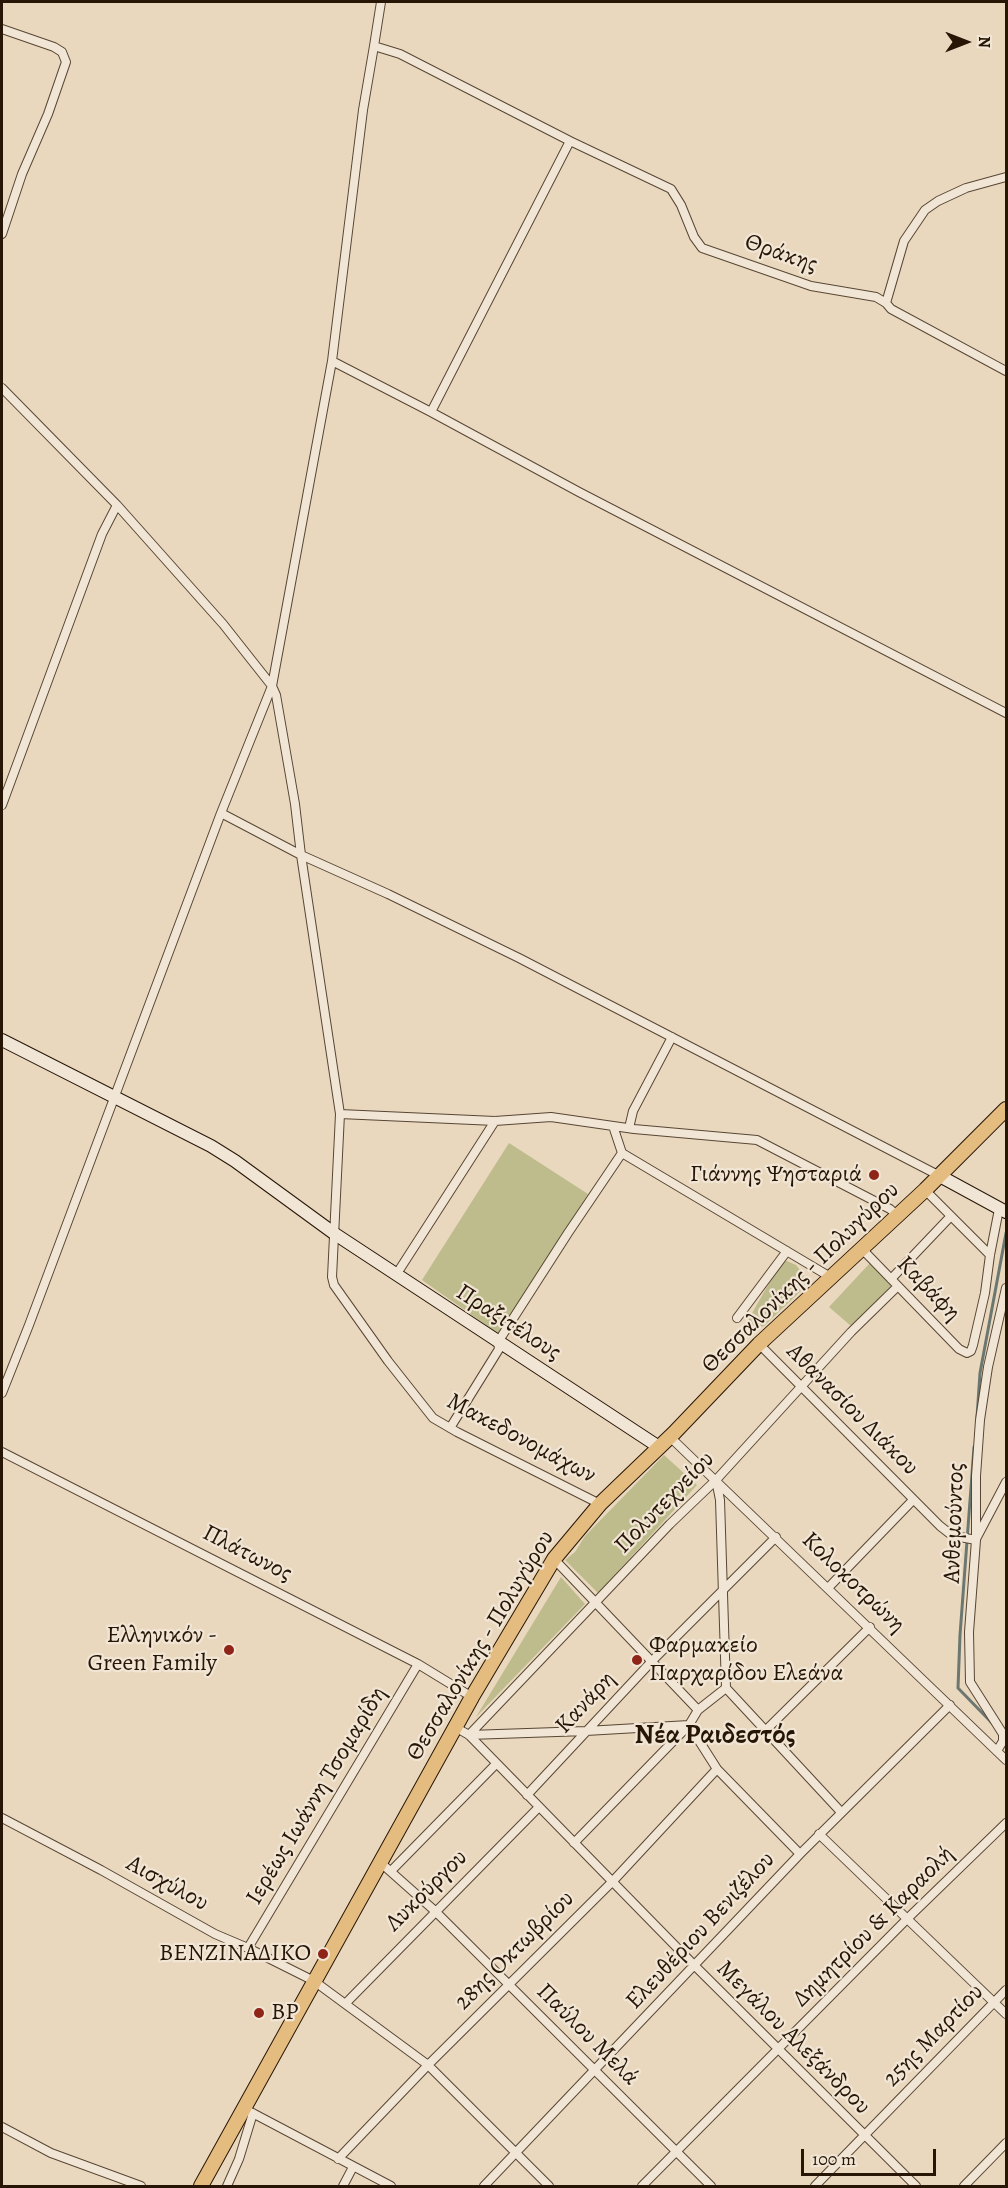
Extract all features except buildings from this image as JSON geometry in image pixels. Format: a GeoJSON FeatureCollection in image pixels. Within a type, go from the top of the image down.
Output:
{"type":"FeatureCollection","features":[{"type":"Feature","properties":{"kind":"main road","name":"Θεσσαλονίκης - Πολυγύρου"},"geometry":{"type":"LineString","coordinates":[[201,2187],[248,2111],[314,1981],[386,1867],[455,1727],[554,1559],[600,1504],[670,1437],[759,1344],[925,1190],[1006,1109]]}},
{"type":"Feature","properties":{"kind":"street"},"geometry":{"type":"LineString","coordinates":[[2,1393],[36,1308],[220,813],[272,686],[332,361],[363,111],[381,2]]}},
{"type":"Feature","properties":{"kind":"street"},"geometry":{"type":"LineString","coordinates":[[2,29],[54,47],[64,55],[66,62],[22,174],[2,234]]}},
{"type":"Feature","properties":{"kind":"street","name":"Θράκης"},"geometry":{"type":"LineString","coordinates":[[374,46],[400,54],[570,141],[671,189],[681,205],[694,237],[702,248],[811,286],[870,295],[886,303],[891,309],[1006,371]]}},
{"type":"Feature","properties":{"kind":"street"},"geometry":{"type":"LineString","coordinates":[[430,412],[570,141]]}},
{"type":"Feature","properties":{"kind":"street"},"geometry":{"type":"LineString","coordinates":[[886,303],[904,241],[925,210],[938,201],[966,189],[1006,177]]}},
{"type":"Feature","properties":{"kind":"street"},"geometry":{"type":"LineString","coordinates":[[332,361],[1006,713]]}},
{"type":"Feature","properties":{"kind":"street"},"geometry":{"type":"LineString","coordinates":[[2,388],[117,505],[223,624],[272,686]]}},
{"type":"Feature","properties":{"kind":"street"},"geometry":{"type":"LineString","coordinates":[[2,805],[102,534],[117,505]]}},
{"type":"Feature","properties":{"kind":"street","name":"Μακεδονομάχων"},"geometry":{"type":"LineString","coordinates":[[272,686],[276,695],[292,788],[340,1114],[334,1285],[388,1361],[434,1418],[600,1504]]}},
{"type":"Feature","properties":{"kind":"street"},"geometry":{"type":"LineString","coordinates":[[220,813],[301,855],[388,894],[672,1036],[1003,1210],[990,1256],[925,1190]]}},
{"type":"Feature","properties":{"kind":"street"},"geometry":{"type":"LineString","coordinates":[[629,1128],[633,1111],[672,1036]]}},
{"type":"Feature","properties":{"kind":"street","name":"Πραξιτέλους"},"geometry":{"type":"LineString","coordinates":[[2,1040],[211,1146],[396,1275],[659,1447]]}},
{"type":"Feature","properties":{"kind":"street"},"geometry":{"type":"LineString","coordinates":[[340,1114],[495,1121],[551,1117],[629,1128],[756,1140],[890,1209],[897,1215]]}},
{"type":"Feature","properties":{"kind":"street"},"geometry":{"type":"LineString","coordinates":[[396,1275],[495,1121]]}},
{"type":"Feature","properties":{"kind":"street"},"geometry":{"type":"LineString","coordinates":[[613,1126],[622,1153],[832,1278]]}},
{"type":"Feature","properties":{"kind":"street"},"geometry":{"type":"LineString","coordinates":[[450,1428],[499,1349],[498,1342],[622,1153]]}},
{"type":"Feature","properties":{"kind":"street","name":"Πολυτεχνείου"},"geometry":{"type":"LineString","coordinates":[[469,1735],[670,1524],[716,1480],[851,1332],[951,1216]]}},
{"type":"Feature","properties":{"kind":"street","name":"Καβάφη"},"geometry":{"type":"LineString","coordinates":[[862,1249],[959,1349],[967,1353],[974,1345],[990,1256]]}},
{"type":"Feature","properties":{"kind":"street"},"geometry":{"type":"LineString","coordinates":[[737,1318],[787,1251]]}},
{"type":"Feature","properties":{"kind":"street","name":"Ανθεμούντος"},"geometry":{"type":"LineString","coordinates":[[997,1751],[1003,1741],[1003,1734],[970,1682],[969,1632],[976,1540],[976,1476],[980,1420],[988,1367],[1006,1288]]}},
{"type":"Feature","properties":{"kind":"street","name":"Αθανασίου Διάκου"},"geometry":{"type":"LineString","coordinates":[[759,1344],[913,1500],[949,1533],[976,1540]]}},
{"type":"Feature","properties":{"kind":"street","name":"Κολοκοτρώνη"},"geometry":{"type":"LineString","coordinates":[[670,1437],[829,1587],[1006,1760]]}},
{"type":"Feature","properties":{"kind":"street","name":"Πλάτωνος"},"geometry":{"type":"LineString","coordinates":[[2,1452],[418,1664],[472,1697]]}},
{"type":"Feature","properties":{"kind":"street"},"geometry":{"type":"LineString","coordinates":[[716,1480],[720,1500],[726,1688],[764,1732],[841,1812]]}},
{"type":"Feature","properties":{"kind":"street"},"geometry":{"type":"LineString","coordinates":[[976,1540],[1006,1482]]}},
{"type":"Feature","properties":{"kind":"street"},"geometry":{"type":"LineString","coordinates":[[829,1587],[913,1500]]}},
{"type":"Feature","properties":{"kind":"street","name":"Κανάρη"},"geometry":{"type":"LineString","coordinates":[[527,1795],[653,1660],[776,1537]]}},
{"type":"Feature","properties":{"kind":"street"},"geometry":{"type":"LineString","coordinates":[[554,1559],[699,1710]]}},
{"type":"Feature","properties":{"kind":"street"},"geometry":{"type":"LineString","coordinates":[[764,1732],[870,1627]]}},
{"type":"Feature","properties":{"kind":"street","name":"Ιερέως Ιωάννη Τσομαρίδη"},"geometry":{"type":"LineString","coordinates":[[248,1948],[418,1664]]}},
{"type":"Feature","properties":{"kind":"street"},"geometry":{"type":"LineString","coordinates":[[574,1843],[689,1725],[699,1710],[726,1688]]}},
{"type":"Feature","properties":{"kind":"street","name":"Ελευθέριου Βενιζέλου"},"geometry":{"type":"LineString","coordinates":[[484,2187],[819,1834],[950,1705]]}},
{"type":"Feature","properties":{"kind":"street"},"geometry":{"type":"LineString","coordinates":[[455,1727],[469,1735],[689,1725]]}},
{"type":"Feature","properties":{"kind":"street"},"geometry":{"type":"LineString","coordinates":[[689,1725],[717,1769],[800,1854]]}},
{"type":"Feature","properties":{"kind":"street","name":"Μεγάλου Αλεξάνδρου"},"geometry":{"type":"LineString","coordinates":[[469,1735],[916,2187]]}},
{"type":"Feature","properties":{"kind":"street"},"geometry":{"type":"LineString","coordinates":[[386,1867],[496,1764]]}},
{"type":"Feature","properties":{"kind":"street","name":"28ης Οκτωβρίου"},"geometry":{"type":"LineString","coordinates":[[338,2159],[428,2065],[613,1881],[717,1769]]}},
{"type":"Feature","properties":{"kind":"street","name":"Λυκούργου"},"geometry":{"type":"LineString","coordinates":[[345,2004],[539,1807]]}},
{"type":"Feature","properties":{"kind":"street","name":"Αισχύλου"},"geometry":{"type":"LineString","coordinates":[[2,1818],[215,1934],[314,1981],[428,2065],[549,2187]]}},
{"type":"Feature","properties":{"kind":"street","name":"Δημητρίου & Καραολή"},"geometry":{"type":"LineString","coordinates":[[642,2187],[908,1918],[1006,1823]]}},
{"type":"Feature","properties":{"kind":"street"},"geometry":{"type":"LineString","coordinates":[[819,1834],[1006,2014]]}},
{"type":"Feature","properties":{"kind":"street","name":"Παύλου Μελά"},"geometry":{"type":"LineString","coordinates":[[386,1867],[435,1911],[711,2187]]}},
{"type":"Feature","properties":{"kind":"street","name":"25ης Μαρτίου"},"geometry":{"type":"LineString","coordinates":[[815,2187],[1006,1990]]}},
{"type":"Feature","properties":{"kind":"street"},"geometry":{"type":"LineString","coordinates":[[227,2187],[239,2159],[248,2111],[391,2187]]}},
{"type":"Feature","properties":{"kind":"street"},"geometry":{"type":"LineString","coordinates":[[2,2127],[51,2153],[141,2187]]}},
{"type":"Feature","properties":{"kind":"street"},"geometry":{"type":"LineString","coordinates":[[964,2187],[1006,2143]]}},
{"type":"Feature","properties":{"kind":"street"},"geometry":{"type":"LineString","coordinates":[[343,2187],[353,2167]]}},
{"type":"Feature","properties":{"kind":"shaded area"},"geometry":{"type":"Polygon","coordinates":[[[509,1143],[588,1194],[500,1335],[422,1280],[509,1143]]]}},
{"type":"Feature","properties":{"kind":"shaded area"},"geometry":{"type":"Polygon","coordinates":[[[787,1261],[796,1265],[803,1274],[806,1286],[764,1326],[756,1328],[747,1322],[781,1262],[787,1261]]]}},
{"type":"Feature","properties":{"kind":"shaded area"},"geometry":{"type":"Polygon","coordinates":[[[870,1263],[893,1284],[851,1326],[829,1307],[870,1263]]]}},
{"type":"Feature","properties":{"kind":"shaded area"},"geometry":{"type":"Polygon","coordinates":[[[664,1455],[697,1485],[598,1593],[565,1560],[575,1552],[585,1536],[664,1455]]]}},
{"type":"Feature","properties":{"kind":"shaded area"},"geometry":{"type":"Polygon","coordinates":[[[561,1577],[585,1604],[476,1717],[561,1577]]]}},
{"type":"Feature","properties":{"kind":"waterway"},"geometry":{"type":"LineString","coordinates":[[977,1417],[980,1373],[1006,1233]]}},
{"type":"Feature","properties":{"kind":"waterway"},"geometry":{"type":"LineString","coordinates":[[974,1447],[958,1688],[992,1723]]}},
{"type":"Feature","properties":{"kind":"place","name":"Γιάννης Ψησταριά"},"geometry":{"type":"Point","coordinates":[874,1175]}},
{"type":"Feature","properties":{"kind":"place","name":"Ελληνικόν - Green Family"},"geometry":{"type":"Point","coordinates":[229,1650]}},
{"type":"Feature","properties":{"kind":"place","name":"Φαρμακείο Παρχαρίδου Ελεάνα"},"geometry":{"type":"Point","coordinates":[637,1660]}},
{"type":"Feature","properties":{"kind":"place","name":"ΒΕΝΖΙΝΑΔΙΚΟ"},"geometry":{"type":"Point","coordinates":[323,1954]}},
{"type":"Feature","properties":{"kind":"place","name":"BP"},"geometry":{"type":"Point","coordinates":[259,2013]}},
{"type":"Feature","properties":{"kind":"district","name":"Νέα Ραιδεστός"},"geometry":{"type":"Point","coordinates":[715,1736]}}]}
